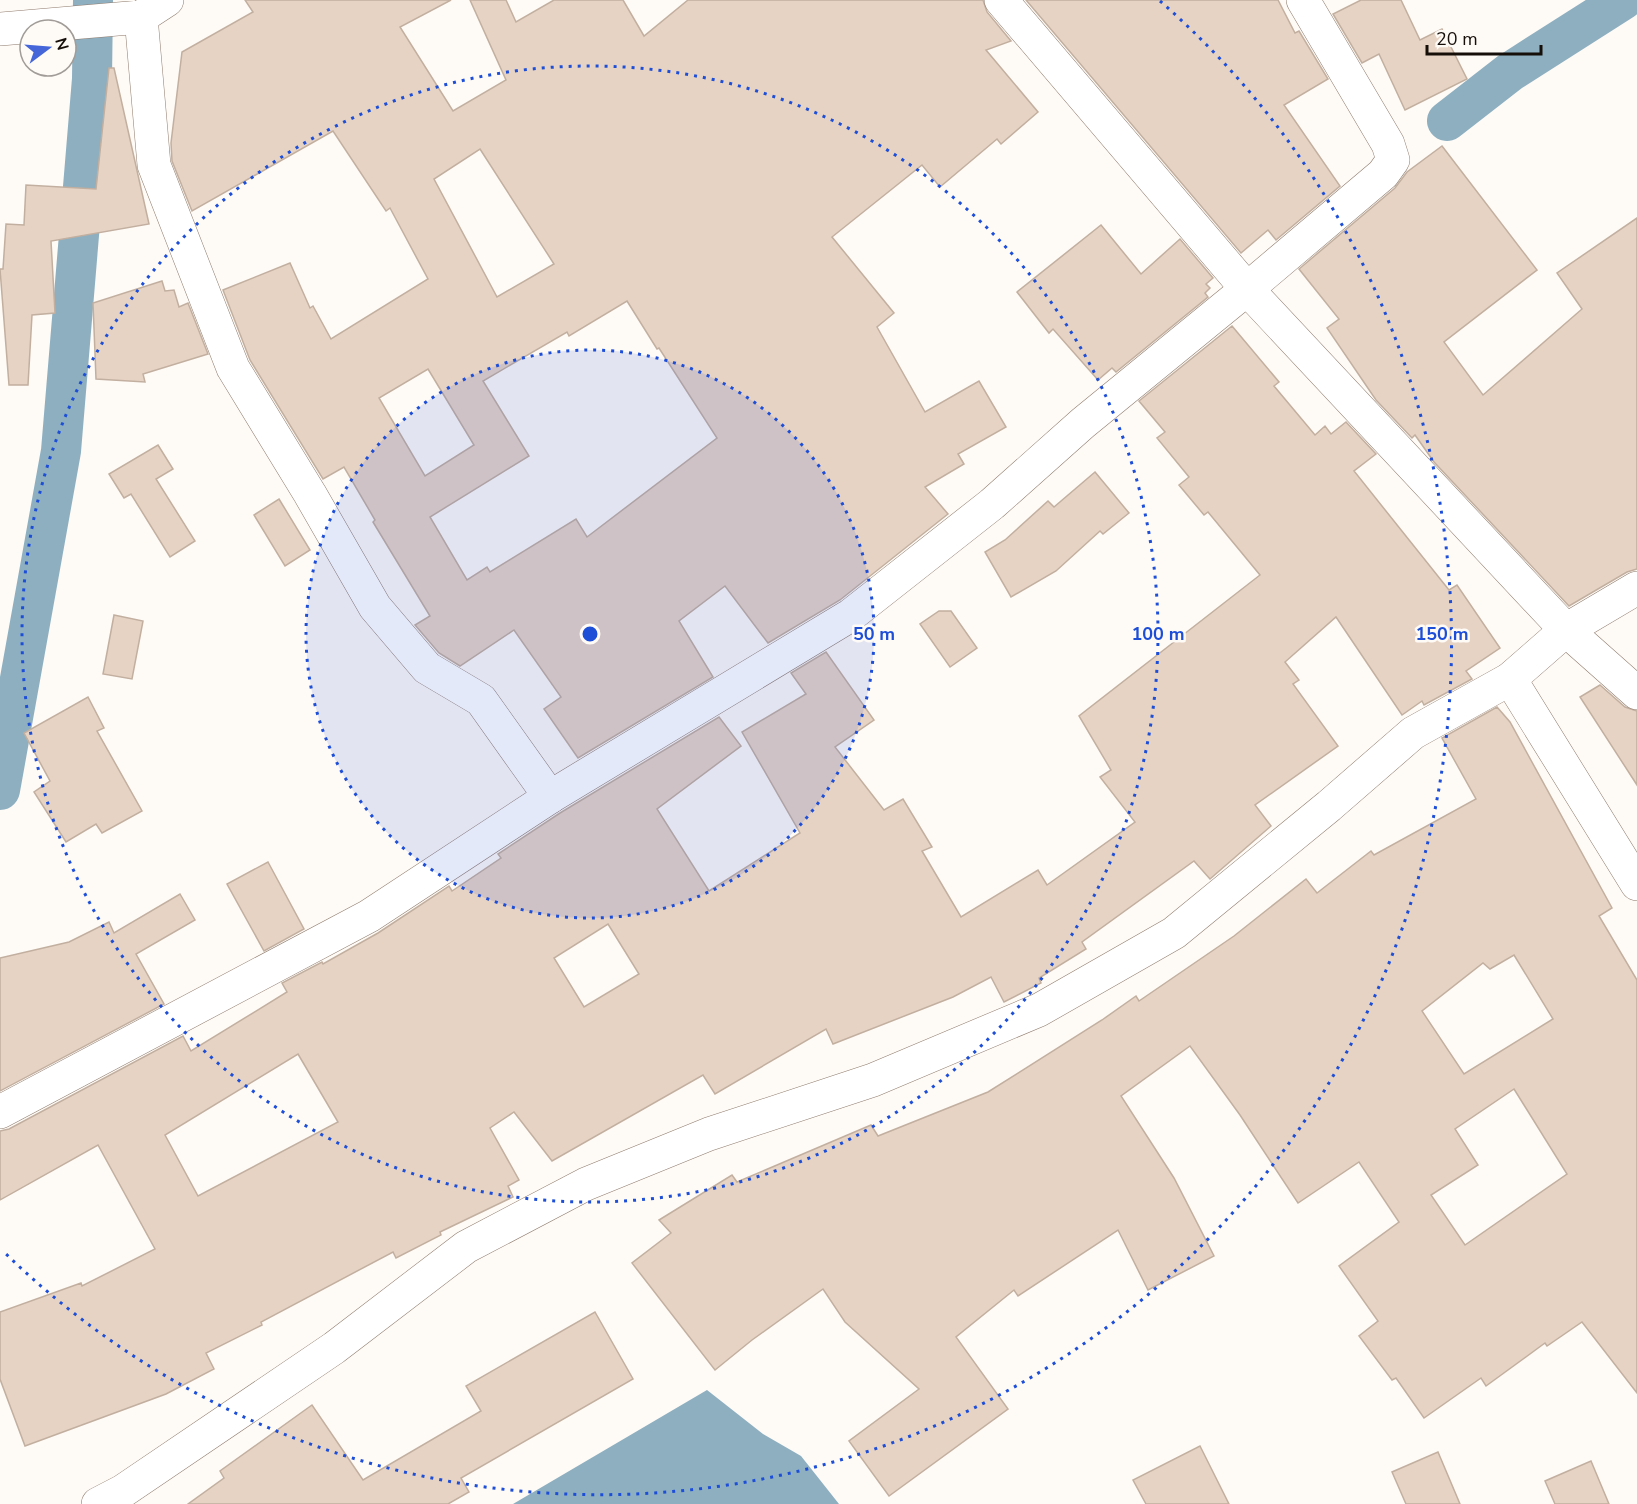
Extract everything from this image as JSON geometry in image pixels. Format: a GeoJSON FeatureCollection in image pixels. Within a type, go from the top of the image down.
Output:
{"type":"FeatureCollection","features":[{"type":"Feature","properties":{"kind":"street"},"geometry":{"type":"LineString","coordinates":[[1001,0],[1247,289],[1566,630],[1637,693]]}},
{"type":"Feature","properties":{"kind":"street"},"geometry":{"type":"LineString","coordinates":[[0,1112],[369,916],[550,797],[851,615],[992,504],[1083,423],[1383,174],[1393,160],[1388,144],[1303,0]]}},
{"type":"Feature","properties":{"kind":"street"},"geometry":{"type":"LineString","coordinates":[[5,28],[149,11],[154,165],[233,368],[310,494],[375,607],[427,668],[481,700],[550,797]]}},
{"type":"Feature","properties":{"kind":"street"},"geometry":{"type":"LineString","coordinates":[[98,1504],[123,1491],[334,1348],[466,1246],[586,1184],[709,1134],[873,1080],[1039,1010],[1174,933],[1329,806],[1413,733],[1510,679],[1566,630],[1637,588]]}},
{"type":"Feature","properties":{"kind":"street"},"geometry":{"type":"LineString","coordinates":[[1510,679],[1637,884]]}},
{"type":"Feature","properties":{"kind":"water"},"geometry":{"type":"Polygon","coordinates":[[[707,1390],[763,1434],[801,1456],[839,1504],[513,1504],[707,1390]]]}},
{"type":"Feature","properties":{"kind":"building"},"geometry":{"type":"Polygon","coordinates":[[[245,0],[451,0],[400,27],[453,111],[506,80],[470,0],[506,0],[516,22],[554,0],[623,0],[644,36],[688,0],[983,0],[987,12],[1011,41],[986,50],[1038,112],[1001,144],[997,139],[940,187],[922,165],[832,237],[894,313],[877,327],[925,412],[979,381],[1006,427],[958,454],[964,464],[925,487],[948,514],[840,600],[768,643],[725,586],[679,621],[713,677],[578,758],[544,709],[561,697],[514,630],[460,666],[439,653],[415,625],[430,616],[373,522],[375,520],[344,467],[323,479],[250,360],[223,290],[290,263],[310,308],[313,306],[331,339],[428,279],[390,208],[386,211],[333,131],[192,211],[172,161],[171,143],[182,52],[253,12],[245,0]],[[480,149],[434,179],[497,297],[554,264],[480,149]],[[627,301],[569,336],[567,332],[483,381],[529,456],[430,517],[467,580],[487,567],[490,572],[576,519],[587,537],[717,438],[627,301]],[[428,369],[379,398],[425,476],[474,445],[428,369]]]}},
{"type":"Feature","properties":{"kind":"building"},"geometry":{"type":"Polygon","coordinates":[[[1026,0],[1278,0],[1295,33],[1299,31],[1328,79],[1284,105],[1340,186],[1276,240],[1268,230],[1241,253],[1026,0]]]}},
{"type":"Feature","properties":{"kind":"building"},"geometry":{"type":"Polygon","coordinates":[[[1361,0],[1401,0],[1420,40],[1442,29],[1467,79],[1405,110],[1379,54],[1362,63],[1333,14],[1361,0]]]}},
{"type":"Feature","properties":{"kind":"building"},"geometry":{"type":"Polygon","coordinates":[[[109,68],[114,68],[149,224],[51,241],[55,313],[32,315],[28,385],[9,385],[0,269],[3,269],[6,224],[24,225],[26,185],[96,189],[109,68]]]}},
{"type":"Feature","properties":{"kind":"building"},"geometry":{"type":"Polygon","coordinates":[[[1442,146],[1537,270],[1444,342],[1483,395],[1582,309],[1557,273],[1637,218],[1637,569],[1627,572],[1569,606],[1434,462],[1415,435],[1412,438],[1376,400],[1327,328],[1339,319],[1299,269],[1395,188],[1407,172],[1442,146]]]}},
{"type":"Feature","properties":{"kind":"building"},"geometry":{"type":"Polygon","coordinates":[[[1101,225],[1141,274],[1180,239],[1213,278],[1206,284],[1210,288],[1205,293],[1208,297],[1116,372],[1112,368],[1098,380],[1053,329],[1049,333],[1017,292],[1101,225]]]}},
{"type":"Feature","properties":{"kind":"building"},"geometry":{"type":"Polygon","coordinates":[[[162,281],[165,291],[174,290],[179,307],[188,303],[208,354],[143,374],[145,382],[96,379],[93,303],[162,281]]]}},
{"type":"Feature","properties":{"kind":"building"},"geometry":{"type":"Polygon","coordinates":[[[1232,326],[1279,382],[1274,386],[1315,435],[1325,426],[1331,434],[1346,422],[1376,454],[1354,471],[1449,590],[1457,585],[1500,648],[1466,671],[1472,679],[1424,705],[1422,701],[1402,715],[1336,617],[1285,662],[1299,680],[1293,684],[1338,746],[1255,805],[1271,826],[1210,879],[1194,861],[1082,942],[1086,949],[1039,978],[1041,983],[1004,1002],[991,977],[953,997],[833,1044],[826,1029],[715,1094],[703,1075],[552,1161],[514,1112],[490,1128],[519,1180],[508,1186],[513,1197],[440,1232],[441,1235],[396,1258],[393,1252],[261,1322],[262,1325],[206,1353],[214,1369],[166,1394],[25,1446],[0,1379],[0,1312],[81,1283],[82,1286],[155,1249],[98,1145],[0,1200],[0,1131],[9,1129],[183,1036],[191,1051],[287,992],[282,983],[322,962],[323,964],[378,933],[449,886],[452,891],[501,858],[498,854],[560,813],[719,717],[741,746],[657,809],[709,891],[800,833],[742,732],[806,694],[791,673],[826,652],[874,720],[835,747],[884,810],[903,799],[932,847],[922,851],[961,917],[1038,870],[1047,885],[1135,822],[1100,777],[1111,770],[1079,716],[1260,575],[1208,512],[1204,515],[1179,485],[1189,477],[1157,438],[1165,432],[1139,401],[1232,326]],[[608,924],[554,958],[584,1007],[639,974],[608,924]],[[298,1054],[165,1135],[198,1196],[338,1122],[298,1054]]]}},
{"type":"Feature","properties":{"kind":"building"},"geometry":{"type":"Polygon","coordinates":[[[158,445],[173,469],[156,479],[195,541],[170,557],[131,494],[124,498],[109,474],[158,445]]]}},
{"type":"Feature","properties":{"kind":"building"},"geometry":{"type":"Polygon","coordinates":[[[1095,472],[1129,513],[1103,534],[1100,531],[1056,571],[1011,597],[985,552],[1005,540],[1048,501],[1054,507],[1095,472]]]}},
{"type":"Feature","properties":{"kind":"building"},"geometry":{"type":"Polygon","coordinates":[[[279,499],[310,550],[285,566],[254,515],[279,499]]]}},
{"type":"Feature","properties":{"kind":"building"},"geometry":{"type":"Polygon","coordinates":[[[939,611],[951,611],[977,648],[950,667],[920,624],[939,611]]]}},
{"type":"Feature","properties":{"kind":"building"},"geometry":{"type":"Polygon","coordinates":[[[114,615],[143,621],[132,679],[103,674],[114,615]]]}},
{"type":"Feature","properties":{"kind":"building"},"geometry":{"type":"Polygon","coordinates":[[[1600,685],[1625,707],[1637,711],[1637,785],[1580,697],[1600,685]]]}},
{"type":"Feature","properties":{"kind":"building"},"geometry":{"type":"Polygon","coordinates":[[[88,697],[104,728],[97,731],[142,811],[102,833],[96,824],[66,842],[34,792],[50,781],[24,733],[88,697]]]}},
{"type":"Feature","properties":{"kind":"building"},"geometry":{"type":"Polygon","coordinates":[[[1497,707],[1510,722],[1612,908],[1599,916],[1637,980],[1637,1393],[1582,1322],[1547,1346],[1545,1343],[1486,1386],[1481,1378],[1424,1418],[1396,1378],[1392,1380],[1359,1336],[1378,1321],[1339,1266],[1399,1222],[1359,1162],[1298,1203],[1240,1115],[1190,1046],[1121,1096],[1174,1178],[1214,1256],[1148,1290],[1118,1230],[1018,1296],[1014,1290],[956,1337],[1008,1409],[889,1496],[849,1441],[919,1389],[845,1322],[823,1289],[752,1340],[715,1370],[632,1263],[671,1233],[659,1220],[732,1175],[737,1182],[871,1125],[878,1136],[988,1092],[1136,996],[1139,1001],[1234,936],[1306,879],[1317,893],[1371,851],[1374,855],[1476,799],[1442,738],[1497,707]],[[1514,955],[1490,969],[1483,963],[1422,1011],[1464,1074],[1553,1019],[1514,955]],[[1514,1089],[1455,1129],[1478,1165],[1431,1195],[1465,1245],[1567,1174],[1514,1089]]]}},
{"type":"Feature","properties":{"kind":"building"},"geometry":{"type":"Polygon","coordinates":[[[268,862],[304,929],[264,951],[227,884],[268,862]]]}},
{"type":"Feature","properties":{"kind":"building"},"geometry":{"type":"Polygon","coordinates":[[[180,894],[195,920],[136,954],[164,1004],[0,1091],[0,958],[69,942],[109,922],[114,933],[180,894]]]}},
{"type":"Feature","properties":{"kind":"building"},"geometry":{"type":"Polygon","coordinates":[[[595,1312],[633,1379],[461,1478],[469,1492],[448,1504],[188,1504],[224,1478],[220,1471],[312,1405],[363,1480],[481,1411],[466,1386],[595,1312]]]}},
{"type":"Feature","properties":{"kind":"building"},"geometry":{"type":"Polygon","coordinates":[[[1200,1446],[1229,1504],[1146,1504],[1133,1480],[1200,1446]]]}},
{"type":"Feature","properties":{"kind":"building"},"geometry":{"type":"Polygon","coordinates":[[[1438,1452],[1460,1504],[1406,1504],[1392,1472],[1438,1452]]]}},
{"type":"Feature","properties":{"kind":"building"},"geometry":{"type":"Polygon","coordinates":[[[1591,1461],[1609,1504],[1555,1504],[1545,1481],[1591,1461]]]}},
{"type":"Feature","properties":{"kind":"waterway"},"geometry":{"type":"LineString","coordinates":[[0,790],[61,451],[92,79],[93,0]]}},
{"type":"Feature","properties":{"kind":"waterway"},"geometry":{"type":"LineString","coordinates":[[1447,121],[1510,72],[1623,0]]}}]}
